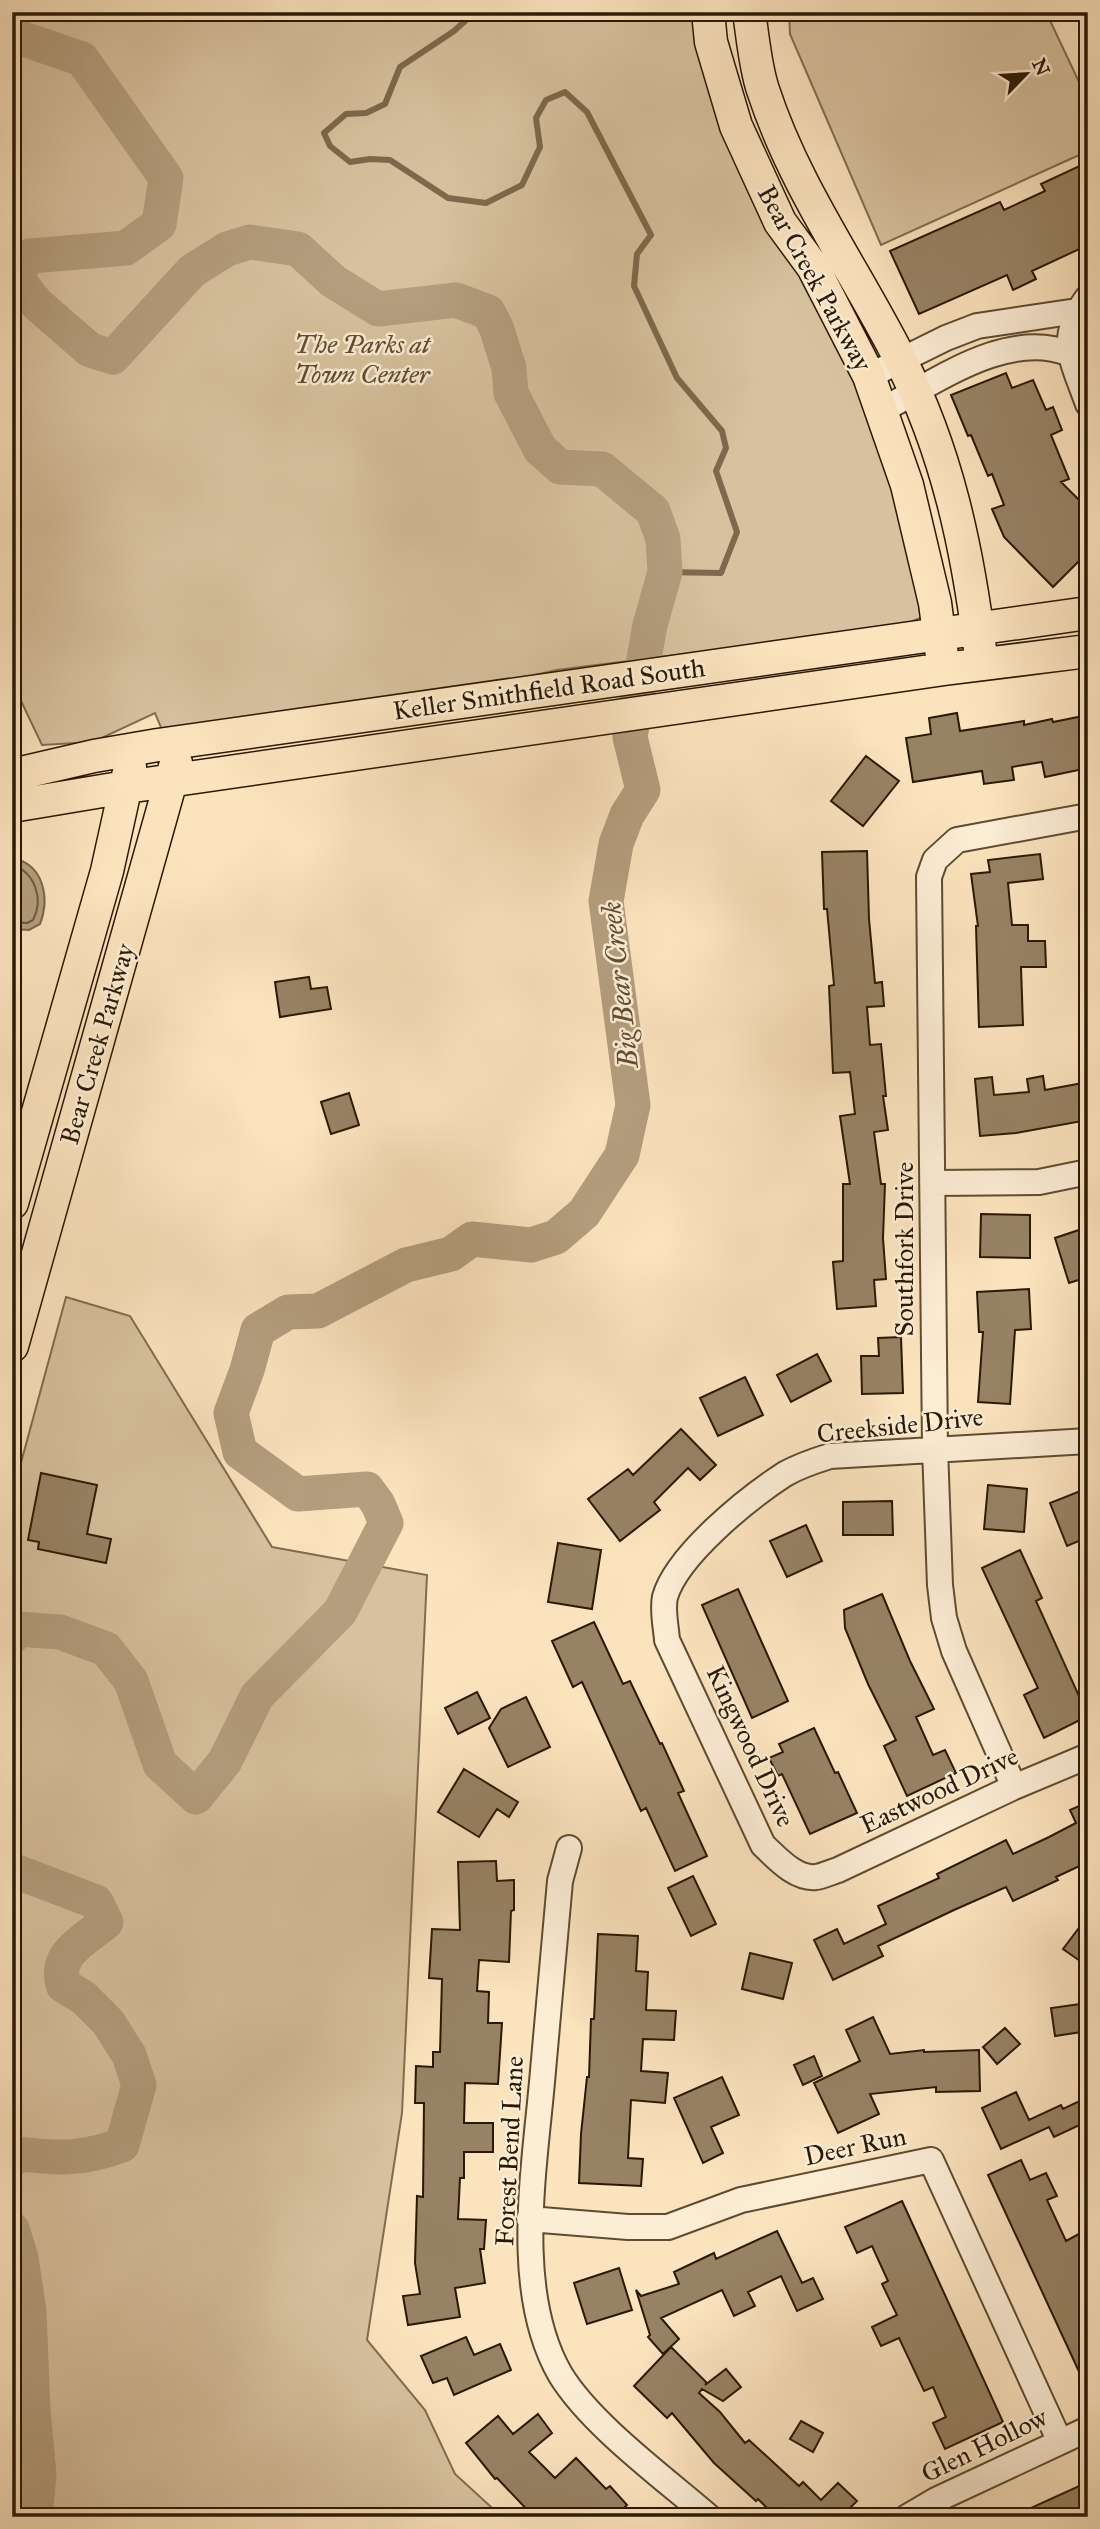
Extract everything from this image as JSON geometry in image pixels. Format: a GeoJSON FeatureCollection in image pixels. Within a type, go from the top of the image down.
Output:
{"type":"FeatureCollection","features":[{"type":"Feature","properties":{"kind":"main road","name":"Bear Creek Parkway"},"geometry":{"type":"LineString","coordinates":[[708,12],[711,42],[736,126],[780,222],[813,267],[869,376],[907,485],[935,604],[944,669]]}},
{"type":"Feature","properties":{"kind":"main road","name":"Bear Creek Parkway"},"geometry":{"type":"LineString","coordinates":[[749,12],[762,88],[792,167],[900,360],[944,465],[964,541],[982,664]]}},
{"type":"Feature","properties":{"kind":"main road","name":"Keller Smithfield Road South"},"geometry":{"type":"LineString","coordinates":[[12,775],[44,766],[183,741],[1088,613]]}},
{"type":"Feature","properties":{"kind":"main road","name":"Keller Smithfield Road South"},"geometry":{"type":"LineString","coordinates":[[12,806],[172,780],[944,669],[1088,651]]}},
{"type":"Feature","properties":{"kind":"main road","name":"Bear Creek Parkway"},"geometry":{"type":"LineString","coordinates":[[12,1346],[26,1246],[95,1052],[183,741]]}},
{"type":"Feature","properties":{"kind":"main road","name":"Bear Creek Parkway"},"geometry":{"type":"LineString","coordinates":[[12,1203],[107,871],[134,749]]}},
{"type":"Feature","properties":{"kind":"main road"},"geometry":{"type":"LineString","coordinates":[[58,1043],[95,1052]]}},
{"type":"Feature","properties":{"kind":"street"},"geometry":{"type":"LineString","coordinates":[[869,376],[977,326],[1082,304]]}},
{"type":"Feature","properties":{"kind":"street"},"geometry":{"type":"LineString","coordinates":[[1082,304],[1069,333],[1070,354],[1088,404]]}},
{"type":"Feature","properties":{"kind":"street"},"geometry":{"type":"LineString","coordinates":[[880,411],[972,363],[1005,350],[1035,346],[1056,348],[1070,354]]}},
{"type":"Feature","properties":{"kind":"street","name":"Southfork Drive"},"geometry":{"type":"LineString","coordinates":[[1014,1787],[954,1651],[944,1618],[940,1585],[935,1448],[929,877],[935,860],[957,840],[1088,816]]}},
{"type":"Feature","properties":{"kind":"street"},"geometry":{"type":"LineString","coordinates":[[934,1183],[1039,1182],[1088,1172]]}},
{"type":"Feature","properties":{"kind":"street","name":"Creekside Drive"},"geometry":{"type":"LineString","coordinates":[[664,1614],[664,1600],[672,1578],[736,1510],[786,1474],[830,1456],[1088,1441]]}},
{"type":"Feature","properties":{"kind":"street","name":"Kingwood Drive"},"geometry":{"type":"LineString","coordinates":[[664,1614],[667,1640],[763,1845],[789,1868],[806,1876],[816,1877]]}},
{"type":"Feature","properties":{"kind":"street","name":"Eastwood Drive"},"geometry":{"type":"LineString","coordinates":[[816,1877],[838,1870],[1014,1787],[1088,1756]]}},
{"type":"Feature","properties":{"kind":"street","name":"Forest Bend Lane"},"geometry":{"type":"LineString","coordinates":[[569,1848],[560,1881],[529,2219],[539,2321],[561,2375],[598,2419],[709,2517]]}},
{"type":"Feature","properties":{"kind":"street","name":"Deer Run"},"geometry":{"type":"LineString","coordinates":[[529,2219],[628,2227],[668,2227],[741,2200],[931,2160],[1060,2442]]}},
{"type":"Feature","properties":{"kind":"street","name":"Glen Hollow"},"geometry":{"type":"LineString","coordinates":[[908,2517],[936,2500],[1088,2429]]}},
{"type":"Feature","properties":{"kind":"green space","name":"The Parks at Town Center"},"geometry":{"type":"Polygon","coordinates":[[[12,12],[700,12],[728,140],[742,178],[759,214],[807,278],[846,357],[885,455],[925,616],[898,627],[557,670],[344,718],[170,749],[155,713],[93,742],[42,745],[12,682],[12,12]]]}},
{"type":"Feature","properties":{"kind":"green space"},"geometry":{"type":"Polygon","coordinates":[[[789,12],[1046,12],[1088,101],[1088,151],[881,245],[790,34],[789,12]]]}},
{"type":"Feature","properties":{"kind":"green space"},"geometry":{"type":"Polygon","coordinates":[[[66,1297],[130,1316],[272,1547],[427,1575],[402,2113],[367,2340],[425,2410],[455,2474],[502,2517],[12,2517],[12,1496],[66,1297]]]}},
{"type":"Feature","properties":{"kind":"water"},"geometry":{"type":"Polygon","coordinates":[[[12,858],[31,867],[42,884],[43,914],[40,924],[29,930],[12,929],[12,858]]]}},
{"type":"Feature","properties":{"kind":"building"},"geometry":{"type":"Polygon","coordinates":[[[1088,162],[1088,245],[1032,271],[1036,279],[1013,290],[1007,275],[919,314],[890,251],[1000,202],[1004,210],[1045,191],[1041,184],[1088,162]]]}},
{"type":"Feature","properties":{"kind":"building"},"geometry":{"type":"Polygon","coordinates":[[[1006,373],[1012,388],[1033,380],[1046,410],[1053,407],[1062,430],[1051,435],[1069,479],[1061,482],[1088,509],[1088,552],[1053,587],[1004,537],[992,509],[1004,505],[992,474],[988,476],[951,395],[1006,373]]]}},
{"type":"Feature","properties":{"kind":"building"},"geometry":{"type":"Polygon","coordinates":[[[957,713],[960,731],[1024,721],[1024,725],[1052,719],[1053,722],[1088,715],[1088,768],[1045,777],[1042,762],[1012,767],[1014,780],[984,784],[982,771],[913,782],[906,738],[931,734],[929,718],[957,713]]]}},
{"type":"Feature","properties":{"kind":"building"},"geometry":{"type":"Polygon","coordinates":[[[866,756],[899,781],[863,826],[831,801],[866,756]]]}},
{"type":"Feature","properties":{"kind":"building"},"geometry":{"type":"Polygon","coordinates":[[[867,851],[869,919],[875,983],[882,982],[884,1006],[867,1007],[870,1045],[881,1044],[886,1096],[883,1096],[888,1130],[874,1132],[881,1184],[885,1184],[883,1238],[886,1279],[874,1280],[876,1306],[837,1309],[833,1262],[843,1261],[843,1184],[850,1184],[840,1116],[855,1114],[850,1072],[833,1073],[829,986],[834,985],[827,909],[824,909],[822,852],[867,851]]]}},
{"type":"Feature","properties":{"kind":"building"},"geometry":{"type":"Polygon","coordinates":[[[1040,854],[1043,879],[1008,883],[1012,925],[1028,925],[1028,941],[1045,941],[1046,967],[1021,967],[1023,1025],[979,1027],[978,926],[971,874],[990,872],[988,860],[1040,854]]]}},
{"type":"Feature","properties":{"kind":"building"},"geometry":{"type":"Polygon","coordinates":[[[309,977],[311,989],[327,987],[331,1009],[280,1017],[275,982],[309,977]]]}},
{"type":"Feature","properties":{"kind":"building"},"geometry":{"type":"Polygon","coordinates":[[[1043,1076],[1045,1090],[1088,1082],[1088,1120],[1016,1133],[980,1136],[975,1079],[992,1077],[994,1095],[1029,1092],[1027,1079],[1043,1076]]]}},
{"type":"Feature","properties":{"kind":"building"},"geometry":{"type":"Polygon","coordinates":[[[349,1093],[359,1125],[331,1134],[321,1102],[349,1093]]]}},
{"type":"Feature","properties":{"kind":"building"},"geometry":{"type":"Polygon","coordinates":[[[981,1214],[1030,1215],[1030,1258],[980,1257],[981,1214]]]}},
{"type":"Feature","properties":{"kind":"building"},"geometry":{"type":"Polygon","coordinates":[[[1088,1227],[1088,1277],[1069,1283],[1055,1238],[1088,1227]]]}},
{"type":"Feature","properties":{"kind":"building"},"geometry":{"type":"Polygon","coordinates":[[[1029,1289],[1031,1329],[1015,1330],[1010,1404],[978,1402],[983,1332],[979,1332],[977,1292],[1029,1289]]]}},
{"type":"Feature","properties":{"kind":"building"},"geometry":{"type":"Polygon","coordinates":[[[901,1337],[903,1393],[862,1394],[861,1356],[879,1356],[878,1338],[901,1337]]]}},
{"type":"Feature","properties":{"kind":"building"},"geometry":{"type":"Polygon","coordinates":[[[817,1354],[831,1381],[791,1402],[777,1375],[817,1354]]]}},
{"type":"Feature","properties":{"kind":"building"},"geometry":{"type":"Polygon","coordinates":[[[745,1377],[763,1415],[718,1436],[700,1398],[745,1377]]]}},
{"type":"Feature","properties":{"kind":"building"},"geometry":{"type":"Polygon","coordinates":[[[681,1429],[716,1465],[700,1480],[688,1468],[654,1502],[660,1510],[620,1541],[588,1499],[628,1469],[633,1475],[681,1429]]]}},
{"type":"Feature","properties":{"kind":"building"},"geometry":{"type":"Polygon","coordinates":[[[41,1473],[97,1485],[87,1534],[111,1539],[106,1563],[38,1549],[39,1542],[28,1540],[41,1473]]]}},
{"type":"Feature","properties":{"kind":"building"},"geometry":{"type":"Polygon","coordinates":[[[988,1485],[1027,1489],[1024,1532],[984,1529],[988,1485]]]}},
{"type":"Feature","properties":{"kind":"building"},"geometry":{"type":"Polygon","coordinates":[[[1088,1488],[1088,1537],[1067,1546],[1050,1503],[1088,1488]]]}},
{"type":"Feature","properties":{"kind":"building"},"geometry":{"type":"Polygon","coordinates":[[[892,1501],[893,1535],[843,1535],[843,1502],[892,1501]]]}},
{"type":"Feature","properties":{"kind":"building"},"geometry":{"type":"Polygon","coordinates":[[[806,1525],[822,1561],[787,1577],[770,1541],[806,1525]]]}},
{"type":"Feature","properties":{"kind":"building"},"geometry":{"type":"Polygon","coordinates":[[[558,1543],[601,1550],[592,1609],[548,1602],[558,1543]]]}},
{"type":"Feature","properties":{"kind":"building"},"geometry":{"type":"Polygon","coordinates":[[[1020,1550],[1042,1598],[1036,1601],[1088,1716],[1044,1738],[1024,1695],[1038,1688],[982,1568],[1020,1550]]]}},
{"type":"Feature","properties":{"kind":"building"},"geometry":{"type":"Polygon","coordinates":[[[738,1589],[788,1701],[752,1718],[702,1605],[738,1589]]]}},
{"type":"Feature","properties":{"kind":"building"},"geometry":{"type":"Polygon","coordinates":[[[882,1594],[934,1709],[916,1717],[933,1755],[945,1750],[956,1773],[907,1796],[884,1746],[896,1740],[868,1684],[845,1628],[844,1610],[882,1594]]]}},
{"type":"Feature","properties":{"kind":"building"},"geometry":{"type":"Polygon","coordinates":[[[594,1622],[623,1684],[630,1681],[660,1744],[662,1743],[684,1791],[678,1793],[707,1856],[675,1871],[646,1808],[641,1811],[582,1682],[573,1687],[552,1641],[594,1622]]]}},
{"type":"Feature","properties":{"kind":"building"},"geometry":{"type":"Polygon","coordinates":[[[477,1692],[490,1718],[458,1734],[445,1708],[477,1692]]]}},
{"type":"Feature","properties":{"kind":"building"},"geometry":{"type":"Polygon","coordinates":[[[526,1697],[550,1747],[508,1767],[489,1728],[501,1709],[526,1697]]]}},
{"type":"Feature","properties":{"kind":"building"},"geometry":{"type":"Polygon","coordinates":[[[814,1728],[857,1813],[810,1834],[782,1774],[778,1776],[769,1758],[783,1752],[779,1744],[814,1728]]]}},
{"type":"Feature","properties":{"kind":"building"},"geometry":{"type":"Polygon","coordinates":[[[464,1769],[518,1802],[509,1817],[497,1809],[479,1837],[438,1812],[464,1769]]]}},
{"type":"Feature","properties":{"kind":"building"},"geometry":{"type":"Polygon","coordinates":[[[1088,1802],[1088,1862],[1056,1877],[1058,1880],[1013,1901],[1006,1887],[954,1910],[878,1946],[883,1956],[833,1980],[814,1940],[837,1929],[844,1944],[886,1924],[878,1906],[939,1878],[937,1874],[1006,1840],[1013,1854],[1049,1837],[1076,1823],[1070,1810],[1088,1802]]]}},
{"type":"Feature","properties":{"kind":"building"},"geometry":{"type":"Polygon","coordinates":[[[496,1861],[497,1881],[514,1880],[509,1962],[479,1960],[477,1991],[489,1992],[488,2023],[502,2023],[498,2084],[465,2083],[464,2123],[493,2123],[493,2152],[464,2152],[464,2178],[460,2178],[458,2219],[486,2220],[484,2249],[480,2249],[485,2283],[455,2288],[460,2317],[408,2325],[403,2296],[420,2294],[415,2263],[417,2196],[423,2197],[424,2103],[415,2103],[416,2066],[433,2067],[433,2052],[440,2052],[442,1979],[429,1978],[432,1929],[460,1930],[458,1862],[496,1861]]]}},
{"type":"Feature","properties":{"kind":"building"},"geometry":{"type":"Polygon","coordinates":[[[693,1876],[716,1924],[691,1936],[668,1888],[693,1876]]]}},
{"type":"Feature","properties":{"kind":"building"},"geometry":{"type":"Polygon","coordinates":[[[1088,1916],[1088,1951],[1080,1961],[1063,1949],[1088,1916]]]}},
{"type":"Feature","properties":{"kind":"building"},"geometry":{"type":"Polygon","coordinates":[[[598,1934],[638,1936],[636,1971],[648,1972],[646,2010],[676,2011],[674,2040],[643,2039],[641,2071],[668,2073],[665,2103],[631,2100],[628,2158],[643,2159],[641,2186],[579,2183],[581,2134],[589,2077],[591,2019],[594,2019],[598,1934]]]}},
{"type":"Feature","properties":{"kind":"building"},"geometry":{"type":"Polygon","coordinates":[[[750,1953],[792,1963],[783,1999],[742,1989],[750,1953]]]}},
{"type":"Feature","properties":{"kind":"building"},"geometry":{"type":"Polygon","coordinates":[[[1088,2003],[1088,2031],[1055,2036],[1051,2008],[1088,2003]]]}},
{"type":"Feature","properties":{"kind":"building"},"geometry":{"type":"Polygon","coordinates":[[[873,2017],[890,2054],[924,2050],[979,2050],[980,2091],[936,2092],[936,2087],[870,2094],[879,2114],[838,2133],[814,2083],[860,2061],[846,2030],[873,2017]]]}},
{"type":"Feature","properties":{"kind":"building"},"geometry":{"type":"Polygon","coordinates":[[[1005,2028],[1020,2044],[997,2064],[983,2047],[1005,2028]]]}},
{"type":"Feature","properties":{"kind":"building"},"geometry":{"type":"Polygon","coordinates":[[[814,2056],[822,2076],[803,2085],[794,2065],[814,2056]]]}},
{"type":"Feature","properties":{"kind":"building"},"geometry":{"type":"Polygon","coordinates":[[[722,2077],[739,2115],[711,2127],[723,2153],[703,2163],[674,2098],[722,2077]]]}},
{"type":"Feature","properties":{"kind":"building"},"geometry":{"type":"Polygon","coordinates":[[[1016,2092],[1029,2120],[1061,2105],[1063,2109],[1088,2097],[1088,2121],[1054,2137],[1049,2127],[1001,2149],[982,2108],[1016,2092]]]}},
{"type":"Feature","properties":{"kind":"building"},"geometry":{"type":"Polygon","coordinates":[[[1021,2160],[1030,2180],[1046,2173],[1057,2196],[1047,2200],[1066,2241],[1088,2229],[1088,2391],[988,2175],[1021,2160]]]}},
{"type":"Feature","properties":{"kind":"building"},"geometry":{"type":"Polygon","coordinates":[[[902,2201],[1003,2422],[945,2449],[933,2423],[946,2417],[933,2387],[924,2391],[899,2338],[881,2346],[872,2327],[897,2315],[882,2284],[888,2281],[872,2246],[857,2253],[845,2227],[902,2201]]]}},
{"type":"Feature","properties":{"kind":"building"},"geometry":{"type":"Polygon","coordinates":[[[777,2231],[802,2283],[813,2278],[823,2299],[797,2311],[781,2276],[748,2292],[755,2306],[734,2316],[722,2290],[661,2318],[679,2339],[663,2354],[648,2337],[650,2335],[636,2290],[641,2296],[679,2284],[674,2272],[714,2253],[716,2259],[777,2231]]]}},
{"type":"Feature","properties":{"kind":"building"},"geometry":{"type":"Polygon","coordinates":[[[619,2268],[632,2310],[587,2324],[574,2283],[619,2268]]]}},
{"type":"Feature","properties":{"kind":"building"},"geometry":{"type":"Polygon","coordinates":[[[466,2337],[474,2355],[500,2344],[511,2370],[454,2395],[447,2378],[433,2383],[421,2356],[466,2337]]]}},
{"type":"Feature","properties":{"kind":"building"},"geometry":{"type":"Polygon","coordinates":[[[671,2347],[707,2383],[705,2385],[726,2369],[741,2387],[723,2401],[702,2389],[699,2393],[720,2412],[745,2443],[749,2440],[799,2486],[803,2482],[821,2500],[838,2483],[857,2501],[841,2517],[776,2517],[758,2499],[756,2501],[714,2463],[672,2413],[667,2418],[634,2386],[671,2347]]]}},
{"type":"Feature","properties":{"kind":"building"},"geometry":{"type":"Polygon","coordinates":[[[538,2414],[552,2433],[529,2452],[555,2478],[576,2458],[606,2489],[610,2486],[627,2505],[615,2517],[534,2517],[497,2478],[495,2479],[466,2443],[498,2416],[513,2434],[538,2414]]]}},
{"type":"Feature","properties":{"kind":"building"},"geometry":{"type":"Polygon","coordinates":[[[801,2421],[823,2433],[813,2452],[790,2439],[801,2421]]]}},
{"type":"Feature","properties":{"kind":"building"},"geometry":{"type":"Polygon","coordinates":[[[1088,2482],[1088,2517],[1011,2517],[1053,2498],[1088,2482]]]}},
{"type":"Feature","properties":{"kind":"waterway"},"geometry":{"type":"LineString","coordinates":[[475,12],[454,31],[400,67],[385,104],[366,113],[346,114],[324,133],[330,146],[350,162],[390,160],[448,198],[486,203],[522,185],[540,147],[536,118],[546,100],[565,92],[587,112],[651,235],[637,254],[634,286],[677,378],[722,431],[726,448],[716,471],[737,532],[721,573],[665,572]]}},
{"type":"Feature","properties":{"kind":"waterway","name":"Big Bear Creek"},"geometry":{"type":"LineString","coordinates":[[12,35],[82,59],[166,178],[159,224],[126,248],[30,256],[14,275],[37,304],[90,350],[113,357],[192,271],[227,249],[250,242],[298,249],[333,281],[378,309],[456,300],[488,312],[496,327],[509,368],[511,393],[540,449],[560,467],[602,469],[653,511],[663,539],[665,572],[650,625],[630,737],[643,790],[627,815],[616,844],[606,901],[633,1105],[622,1155],[584,1213],[556,1237],[531,1245],[472,1239],[451,1254],[406,1265],[318,1311],[288,1312],[258,1330],[231,1413],[240,1452],[298,1494],[367,1489],[378,1504],[386,1523],[340,1612],[257,1696],[225,1761],[196,1797],[160,1764],[131,1681],[106,1649],[60,1632],[17,1629],[12,1637]]}},
{"type":"Feature","properties":{"kind":"waterway","name":"Big Bear Creek"},"geometry":{"type":"LineString","coordinates":[[12,1870],[96,1902],[106,1922],[67,1956],[61,1974],[63,1985],[84,1998],[108,2022],[129,2055],[139,2085],[122,2145],[84,2155],[48,2157],[21,2154],[12,2160]]}},
{"type":"Feature","properties":{"kind":"waterway","name":"Big Bear Creek"},"geometry":{"type":"LineString","coordinates":[[12,2229],[21,2258],[29,2312],[39,2475],[35,2517]]}}]}
